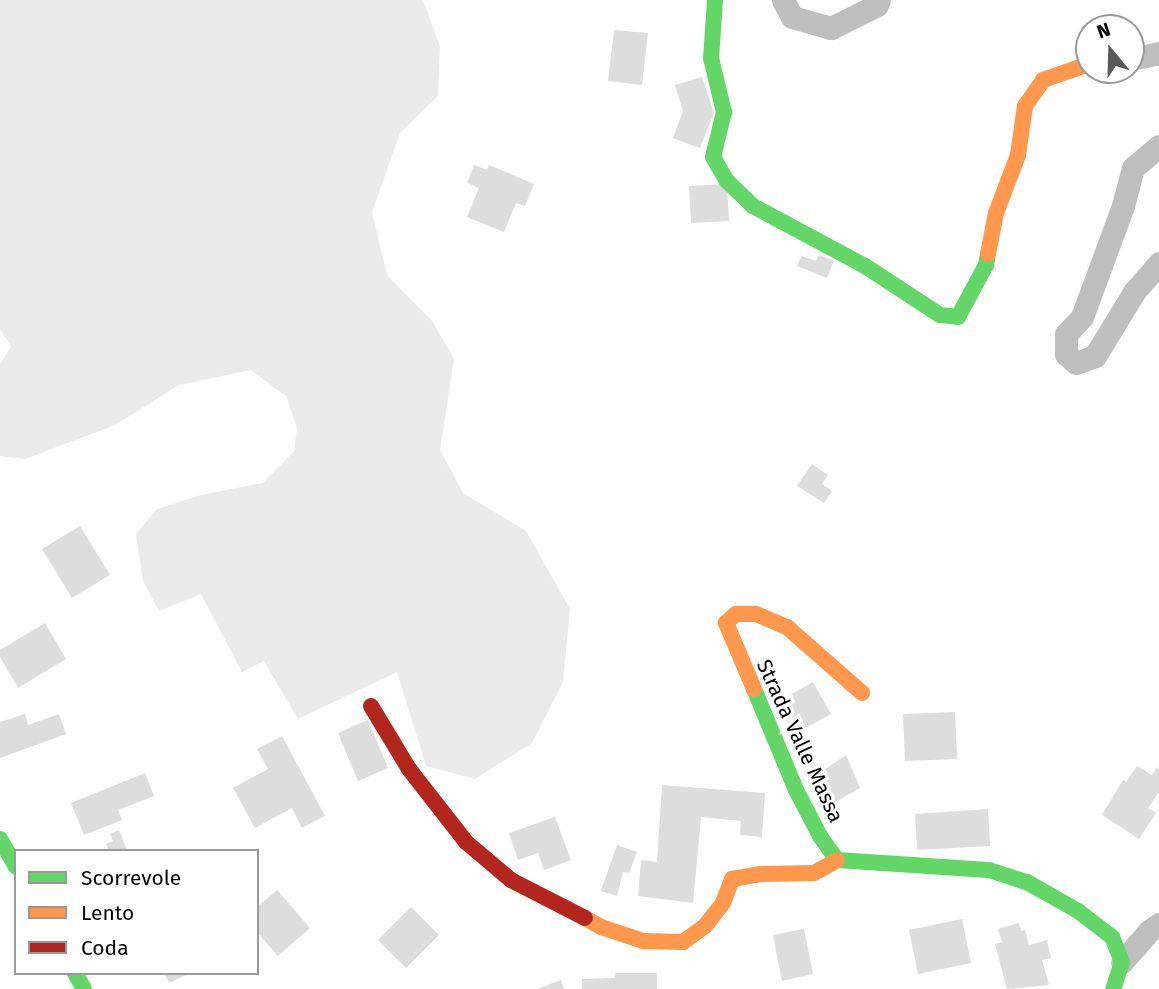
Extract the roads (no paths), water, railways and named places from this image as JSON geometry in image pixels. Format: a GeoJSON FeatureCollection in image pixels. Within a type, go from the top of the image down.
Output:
{"type":"FeatureCollection","features":[{"type":"Feature","properties":{"kind":"street"},"geometry":{"type":"LineString","coordinates":[[715,0],[711,58],[724,112],[713,158],[727,181],[753,206],[865,266],[940,315],[958,317],[986,265],[996,213],[1018,155],[1025,106],[1044,80],[1075,69]]}},
{"type":"Feature","properties":{"kind":"street"},"geometry":{"type":"LineString","coordinates":[[783,0],[792,17],[831,28],[877,5],[879,0]]}},
{"type":"Feature","properties":{"kind":"street"},"geometry":{"type":"LineString","coordinates":[[1159,146],[1133,168],[1123,206],[1082,317],[1066,334],[1066,354],[1076,363],[1095,356],[1134,292],[1159,263]]}},
{"type":"Feature","properties":{"kind":"street","name":"Strada Valle Massa"},"geometry":{"type":"LineString","coordinates":[[836,860],[796,790],[726,623],[736,614],[756,614],[787,627],[862,693]]}},
{"type":"Feature","properties":{"kind":"street"},"geometry":{"type":"LineString","coordinates":[[371,706],[409,769],[466,842],[510,880],[547,896],[601,927],[643,941],[682,942],[705,926],[723,903],[732,879],[759,874],[814,873],[836,860],[989,870],[1027,882],[1077,911],[1112,937],[1122,962]]}},
{"type":"Feature","properties":{"kind":"street"},"geometry":{"type":"LineString","coordinates":[[0,839],[14,864]]}},
{"type":"Feature","properties":{"kind":"street"},"geometry":{"type":"LineString","coordinates":[[1113,989],[1122,962],[1159,924]]}}]}
